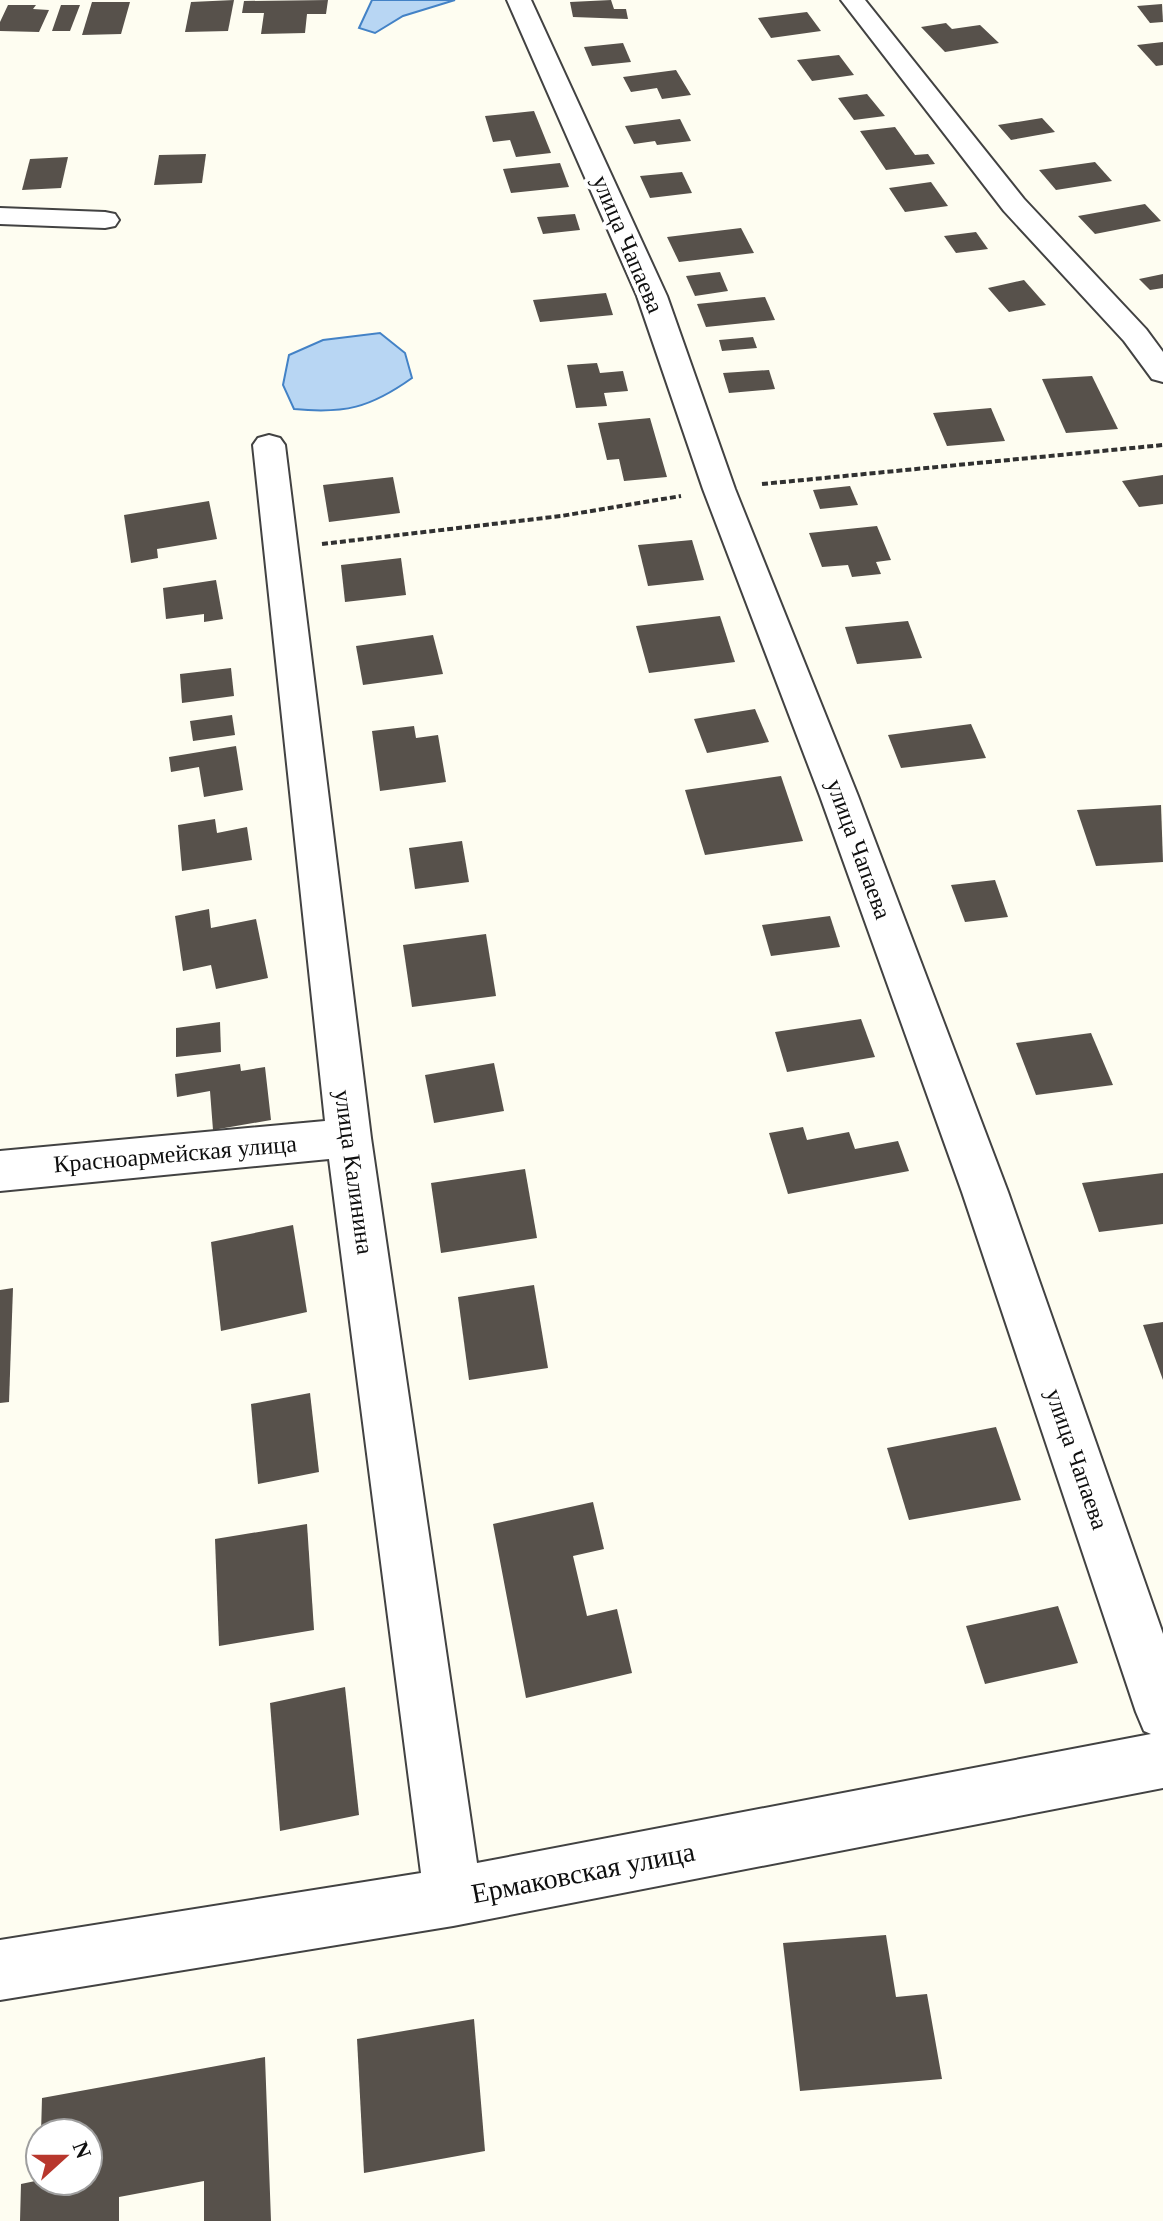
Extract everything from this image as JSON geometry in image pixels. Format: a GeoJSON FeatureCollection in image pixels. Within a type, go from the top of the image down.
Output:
{"type":"FeatureCollection","features":[{"type":"Feature","properties":{"kind":"street","name":"улица Чапаева"},"geometry":{"type":"LineString","coordinates":[[519,0],[652,296],[719,489],[839,796],[985,1192],[1163,1712]]}},
{"type":"Feature","properties":{"kind":"street"},"geometry":{"type":"LineString","coordinates":[[853,0],[1014,205],[1135,335],[1163,373]]}},
{"type":"Feature","properties":{"kind":"street"},"geometry":{"type":"LineString","coordinates":[[0,216],[105,220]]}},
{"type":"Feature","properties":{"kind":"street","name":"улица Калинина"},"geometry":{"type":"LineString","coordinates":[[269,445],[349,1138],[453,1897]]}},
{"type":"Feature","properties":{"kind":"street","name":"Красноармейская улица"},"geometry":{"type":"LineString","coordinates":[[0,1171],[349,1138]]}},
{"type":"Feature","properties":{"kind":"street","name":"Ермаковская улица"},"geometry":{"type":"LineString","coordinates":[[0,1970],[453,1897],[1163,1760]]}},
{"type":"Feature","properties":{"kind":"water"},"geometry":{"type":"Polygon","coordinates":[[[372,0],[455,0],[403,16],[375,33],[359,28],[372,0]]]}},
{"type":"Feature","properties":{"kind":"water"},"geometry":{"type":"Polygon","coordinates":[[[380,333],[405,353],[412,378],[383,396],[356,407],[294,409],[283,385],[289,355],[323,340],[380,333]]]}},
{"type":"Feature","properties":{"kind":"building"},"geometry":{"type":"Polygon","coordinates":[[[234,0],[228,31],[185,32],[191,2],[234,0]]]}},
{"type":"Feature","properties":{"kind":"building"},"geometry":{"type":"Polygon","coordinates":[[[328,0],[326,14],[307,14],[305,33],[261,34],[264,13],[242,13],[244,1],[328,0]]]}},
{"type":"Feature","properties":{"kind":"building"},"geometry":{"type":"Polygon","coordinates":[[[611,0],[614,9],[626,9],[628,19],[573,17],[570,2],[611,0]]]}},
{"type":"Feature","properties":{"kind":"building"},"geometry":{"type":"Polygon","coordinates":[[[92,2],[130,2],[121,34],[82,35],[92,2]]]}},
{"type":"Feature","properties":{"kind":"building"},"geometry":{"type":"Polygon","coordinates":[[[1162,4],[1163,22],[1150,23],[1137,6],[1162,4]]]}},
{"type":"Feature","properties":{"kind":"building"},"geometry":{"type":"Polygon","coordinates":[[[8,5],[36,5],[33,9],[49,10],[39,32],[0,31],[0,22],[8,5]]]}},
{"type":"Feature","properties":{"kind":"building"},"geometry":{"type":"Polygon","coordinates":[[[61,5],[80,5],[70,31],[52,31],[61,5]]]}},
{"type":"Feature","properties":{"kind":"building"},"geometry":{"type":"Polygon","coordinates":[[[807,12],[821,31],[771,38],[758,18],[807,12]]]}},
{"type":"Feature","properties":{"kind":"building"},"geometry":{"type":"Polygon","coordinates":[[[946,23],[952,29],[980,25],[999,43],[945,52],[921,27],[946,23]]]}},
{"type":"Feature","properties":{"kind":"building"},"geometry":{"type":"Polygon","coordinates":[[[1163,42],[1163,65],[1156,66],[1137,45],[1163,42]]]}},
{"type":"Feature","properties":{"kind":"building"},"geometry":{"type":"Polygon","coordinates":[[[623,43],[631,62],[592,66],[584,47],[623,43]]]}},
{"type":"Feature","properties":{"kind":"building"},"geometry":{"type":"Polygon","coordinates":[[[839,55],[854,75],[812,81],[797,60],[839,55]]]}},
{"type":"Feature","properties":{"kind":"building"},"geometry":{"type":"Polygon","coordinates":[[[676,70],[691,95],[662,99],[657,88],[631,92],[623,77],[676,70]]]}},
{"type":"Feature","properties":{"kind":"building"},"geometry":{"type":"Polygon","coordinates":[[[867,94],[885,116],[854,120],[838,98],[867,94]]]}},
{"type":"Feature","properties":{"kind":"building"},"geometry":{"type":"Polygon","coordinates":[[[534,111],[551,153],[516,157],[510,140],[493,142],[485,116],[534,111]]]}},
{"type":"Feature","properties":{"kind":"building"},"geometry":{"type":"Polygon","coordinates":[[[1042,118],[1055,132],[1011,140],[998,125],[1042,118]]]}},
{"type":"Feature","properties":{"kind":"building"},"geometry":{"type":"Polygon","coordinates":[[[680,119],[691,141],[634,144],[625,126],[680,119]]]}},
{"type":"Feature","properties":{"kind":"building"},"geometry":{"type":"Polygon","coordinates":[[[895,127],[915,155],[928,154],[935,164],[886,170],[860,131],[895,127]]]}},
{"type":"Feature","properties":{"kind":"building"},"geometry":{"type":"Polygon","coordinates":[[[206,154],[202,183],[154,185],[159,155],[206,154]]]}},
{"type":"Feature","properties":{"kind":"building"},"geometry":{"type":"Polygon","coordinates":[[[68,157],[61,188],[22,190],[30,159],[68,157]]]}},
{"type":"Feature","properties":{"kind":"building"},"geometry":{"type":"Polygon","coordinates":[[[1095,162],[1112,181],[1056,190],[1039,170],[1095,162]]]}},
{"type":"Feature","properties":{"kind":"building"},"geometry":{"type":"Polygon","coordinates":[[[560,163],[569,187],[511,193],[503,169],[560,163]]]}},
{"type":"Feature","properties":{"kind":"building"},"geometry":{"type":"Polygon","coordinates":[[[682,172],[692,193],[650,198],[640,176],[682,172]]]}},
{"type":"Feature","properties":{"kind":"building"},"geometry":{"type":"Polygon","coordinates":[[[931,182],[948,206],[905,212],[889,188],[931,182]]]}},
{"type":"Feature","properties":{"kind":"building"},"geometry":{"type":"Polygon","coordinates":[[[1145,204],[1161,221],[1095,234],[1078,216],[1145,204]]]}},
{"type":"Feature","properties":{"kind":"building"},"geometry":{"type":"Polygon","coordinates":[[[575,214],[580,230],[543,234],[537,217],[575,214]]]}},
{"type":"Feature","properties":{"kind":"building"},"geometry":{"type":"Polygon","coordinates":[[[741,228],[754,253],[679,262],[667,237],[741,228]]]}},
{"type":"Feature","properties":{"kind":"building"},"geometry":{"type":"Polygon","coordinates":[[[976,232],[988,249],[956,253],[944,236],[976,232]]]}},
{"type":"Feature","properties":{"kind":"building"},"geometry":{"type":"Polygon","coordinates":[[[720,272],[728,291],[695,296],[686,276],[720,272]]]}},
{"type":"Feature","properties":{"kind":"building"},"geometry":{"type":"Polygon","coordinates":[[[1163,274],[1163,288],[1150,290],[1139,279],[1163,274]]]}},
{"type":"Feature","properties":{"kind":"building"},"geometry":{"type":"Polygon","coordinates":[[[1024,280],[1046,305],[1009,312],[988,288],[1024,280]]]}},
{"type":"Feature","properties":{"kind":"building"},"geometry":{"type":"Polygon","coordinates":[[[606,293],[613,315],[540,322],[533,300],[606,293]]]}},
{"type":"Feature","properties":{"kind":"building"},"geometry":{"type":"Polygon","coordinates":[[[765,297],[775,320],[706,327],[697,304],[765,297]]]}},
{"type":"Feature","properties":{"kind":"building"},"geometry":{"type":"Polygon","coordinates":[[[753,337],[757,348],[722,351],[719,340],[753,337]]]}},
{"type":"Feature","properties":{"kind":"building"},"geometry":{"type":"Polygon","coordinates":[[[597,363],[600,373],[623,371],[628,391],[604,393],[607,406],[576,408],[567,365],[597,363]]]}},
{"type":"Feature","properties":{"kind":"building"},"geometry":{"type":"Polygon","coordinates":[[[769,370],[775,389],[729,393],[723,373],[769,370]]]}},
{"type":"Feature","properties":{"kind":"building"},"geometry":{"type":"Polygon","coordinates":[[[1092,376],[1118,429],[1066,433],[1042,379],[1092,376]]]}},
{"type":"Feature","properties":{"kind":"building"},"geometry":{"type":"Polygon","coordinates":[[[991,408],[1005,441],[947,446],[933,413],[991,408]]]}},
{"type":"Feature","properties":{"kind":"building"},"geometry":{"type":"Polygon","coordinates":[[[650,418],[667,477],[624,481],[619,459],[607,460],[598,423],[650,418]]]}},
{"type":"Feature","properties":{"kind":"building"},"geometry":{"type":"Polygon","coordinates":[[[1163,475],[1163,504],[1139,507],[1122,481],[1163,475]]]}},
{"type":"Feature","properties":{"kind":"building"},"geometry":{"type":"Polygon","coordinates":[[[393,477],[400,513],[329,522],[323,485],[393,477]]]}},
{"type":"Feature","properties":{"kind":"building"},"geometry":{"type":"Polygon","coordinates":[[[850,486],[858,505],[820,509],[813,490],[850,486]]]}},
{"type":"Feature","properties":{"kind":"building"},"geometry":{"type":"Polygon","coordinates":[[[209,501],[217,539],[157,549],[158,558],[131,563],[124,515],[209,501]]]}},
{"type":"Feature","properties":{"kind":"building"},"geometry":{"type":"Polygon","coordinates":[[[877,526],[891,560],[876,562],[881,574],[852,577],[848,565],[822,567],[809,533],[877,526]]]}},
{"type":"Feature","properties":{"kind":"building"},"geometry":{"type":"Polygon","coordinates":[[[692,540],[704,580],[648,586],[638,545],[692,540]]]}},
{"type":"Feature","properties":{"kind":"building"},"geometry":{"type":"Polygon","coordinates":[[[401,558],[406,595],[345,602],[341,565],[401,558]]]}},
{"type":"Feature","properties":{"kind":"building"},"geometry":{"type":"Polygon","coordinates":[[[216,580],[223,619],[204,622],[204,614],[166,619],[163,588],[216,580]]]}},
{"type":"Feature","properties":{"kind":"building"},"geometry":{"type":"Polygon","coordinates":[[[720,616],[735,662],[649,673],[636,626],[720,616]]]}},
{"type":"Feature","properties":{"kind":"building"},"geometry":{"type":"Polygon","coordinates":[[[908,621],[922,658],[857,664],[845,627],[908,621]]]}},
{"type":"Feature","properties":{"kind":"building"},"geometry":{"type":"Polygon","coordinates":[[[433,635],[443,674],[363,685],[356,646],[433,635]]]}},
{"type":"Feature","properties":{"kind":"building"},"geometry":{"type":"Polygon","coordinates":[[[231,668],[234,696],[182,703],[180,674],[231,668]]]}},
{"type":"Feature","properties":{"kind":"building"},"geometry":{"type":"Polygon","coordinates":[[[755,709],[769,742],[707,753],[694,719],[755,709]]]}},
{"type":"Feature","properties":{"kind":"building"},"geometry":{"type":"Polygon","coordinates":[[[232,715],[235,735],[193,741],[190,721],[232,715]]]}},
{"type":"Feature","properties":{"kind":"building"},"geometry":{"type":"Polygon","coordinates":[[[971,724],[986,758],[901,768],[888,735],[971,724]]]}},
{"type":"Feature","properties":{"kind":"building"},"geometry":{"type":"Polygon","coordinates":[[[414,726],[416,738],[438,735],[446,782],[380,791],[372,731],[414,726]]]}},
{"type":"Feature","properties":{"kind":"building"},"geometry":{"type":"Polygon","coordinates":[[[236,746],[243,790],[204,797],[199,767],[171,772],[169,757],[236,746]]]}},
{"type":"Feature","properties":{"kind":"building"},"geometry":{"type":"Polygon","coordinates":[[[781,776],[803,841],[705,855],[685,790],[781,776]]]}},
{"type":"Feature","properties":{"kind":"building"},"geometry":{"type":"Polygon","coordinates":[[[1161,805],[1163,862],[1096,866],[1077,810],[1161,805]]]}},
{"type":"Feature","properties":{"kind":"building"},"geometry":{"type":"Polygon","coordinates":[[[215,819],[217,833],[247,827],[252,860],[182,871],[178,825],[215,819]]]}},
{"type":"Feature","properties":{"kind":"building"},"geometry":{"type":"Polygon","coordinates":[[[462,841],[469,882],[415,889],[409,848],[462,841]]]}},
{"type":"Feature","properties":{"kind":"building"},"geometry":{"type":"Polygon","coordinates":[[[995,880],[1008,917],[965,922],[951,885],[995,880]]]}},
{"type":"Feature","properties":{"kind":"building"},"geometry":{"type":"Polygon","coordinates":[[[209,909],[211,928],[256,919],[268,978],[216,989],[211,965],[183,971],[175,916],[209,909]]]}},
{"type":"Feature","properties":{"kind":"building"},"geometry":{"type":"Polygon","coordinates":[[[830,916],[840,947],[771,956],[762,925],[830,916]]]}},
{"type":"Feature","properties":{"kind":"building"},"geometry":{"type":"Polygon","coordinates":[[[486,934],[496,996],[412,1007],[403,945],[486,934]]]}},
{"type":"Feature","properties":{"kind":"building"},"geometry":{"type":"Polygon","coordinates":[[[861,1019],[875,1057],[787,1072],[775,1032],[861,1019]]]}},
{"type":"Feature","properties":{"kind":"building"},"geometry":{"type":"Polygon","coordinates":[[[220,1022],[221,1052],[176,1057],[176,1028],[220,1022]]]}},
{"type":"Feature","properties":{"kind":"building"},"geometry":{"type":"Polygon","coordinates":[[[1091,1033],[1113,1085],[1036,1095],[1016,1043],[1091,1033]]]}},
{"type":"Feature","properties":{"kind":"building"},"geometry":{"type":"Polygon","coordinates":[[[494,1063],[504,1111],[434,1123],[425,1075],[494,1063]]]}},
{"type":"Feature","properties":{"kind":"building"},"geometry":{"type":"Polygon","coordinates":[[[240,1064],[241,1071],[265,1067],[271,1120],[213,1130],[210,1091],[177,1097],[175,1074],[240,1064]]]}},
{"type":"Feature","properties":{"kind":"building"},"geometry":{"type":"Polygon","coordinates":[[[803,1127],[807,1140],[849,1132],[855,1149],[898,1141],[909,1171],[788,1194],[769,1133],[803,1127]]]}},
{"type":"Feature","properties":{"kind":"building"},"geometry":{"type":"Polygon","coordinates":[[[525,1169],[537,1238],[441,1253],[431,1183],[525,1169]]]}},
{"type":"Feature","properties":{"kind":"building"},"geometry":{"type":"Polygon","coordinates":[[[1163,1173],[1163,1224],[1099,1232],[1082,1183],[1163,1173]]]}},
{"type":"Feature","properties":{"kind":"building"},"geometry":{"type":"Polygon","coordinates":[[[293,1225],[307,1312],[221,1331],[211,1242],[293,1225]]]}},
{"type":"Feature","properties":{"kind":"building"},"geometry":{"type":"Polygon","coordinates":[[[534,1285],[548,1368],[469,1380],[458,1297],[534,1285]]]}},
{"type":"Feature","properties":{"kind":"building"},"geometry":{"type":"Polygon","coordinates":[[[13,1288],[9,1402],[0,1403],[0,1290],[13,1288]]]}},
{"type":"Feature","properties":{"kind":"building"},"geometry":{"type":"Polygon","coordinates":[[[1163,1322],[1163,1380],[1143,1325],[1163,1322]]]}},
{"type":"Feature","properties":{"kind":"building"},"geometry":{"type":"Polygon","coordinates":[[[310,1393],[319,1472],[258,1484],[251,1404],[310,1393]]]}},
{"type":"Feature","properties":{"kind":"building"},"geometry":{"type":"Polygon","coordinates":[[[996,1427],[1021,1500],[909,1520],[887,1448],[996,1427]]]}},
{"type":"Feature","properties":{"kind":"building"},"geometry":{"type":"Polygon","coordinates":[[[593,1502],[604,1549],[573,1556],[587,1616],[617,1609],[632,1673],[526,1698],[493,1524],[593,1502]]]}},
{"type":"Feature","properties":{"kind":"building"},"geometry":{"type":"Polygon","coordinates":[[[307,1524],[314,1630],[219,1646],[215,1539],[307,1524]]]}},
{"type":"Feature","properties":{"kind":"building"},"geometry":{"type":"Polygon","coordinates":[[[1058,1606],[1078,1663],[985,1684],[966,1626],[1058,1606]]]}},
{"type":"Feature","properties":{"kind":"building"},"geometry":{"type":"Polygon","coordinates":[[[345,1687],[359,1815],[280,1831],[270,1703],[345,1687]]]}},
{"type":"Feature","properties":{"kind":"building"},"geometry":{"type":"Polygon","coordinates":[[[886,1935],[896,1997],[927,1994],[942,2079],[800,2091],[783,1943],[886,1935]]]}},
{"type":"Feature","properties":{"kind":"building"},"geometry":{"type":"Polygon","coordinates":[[[474,2019],[485,2151],[364,2173],[357,2039],[474,2019]]]}},
{"type":"Feature","properties":{"kind":"building"},"geometry":{"type":"Polygon","coordinates":[[[265,2057],[271,2221],[204,2221],[204,2181],[119,2197],[119,2221],[20,2221],[21,2184],[24,2183],[24,2197],[104,2197],[104,2117],[41,2117],[42,2098],[265,2057]]]}}]}
